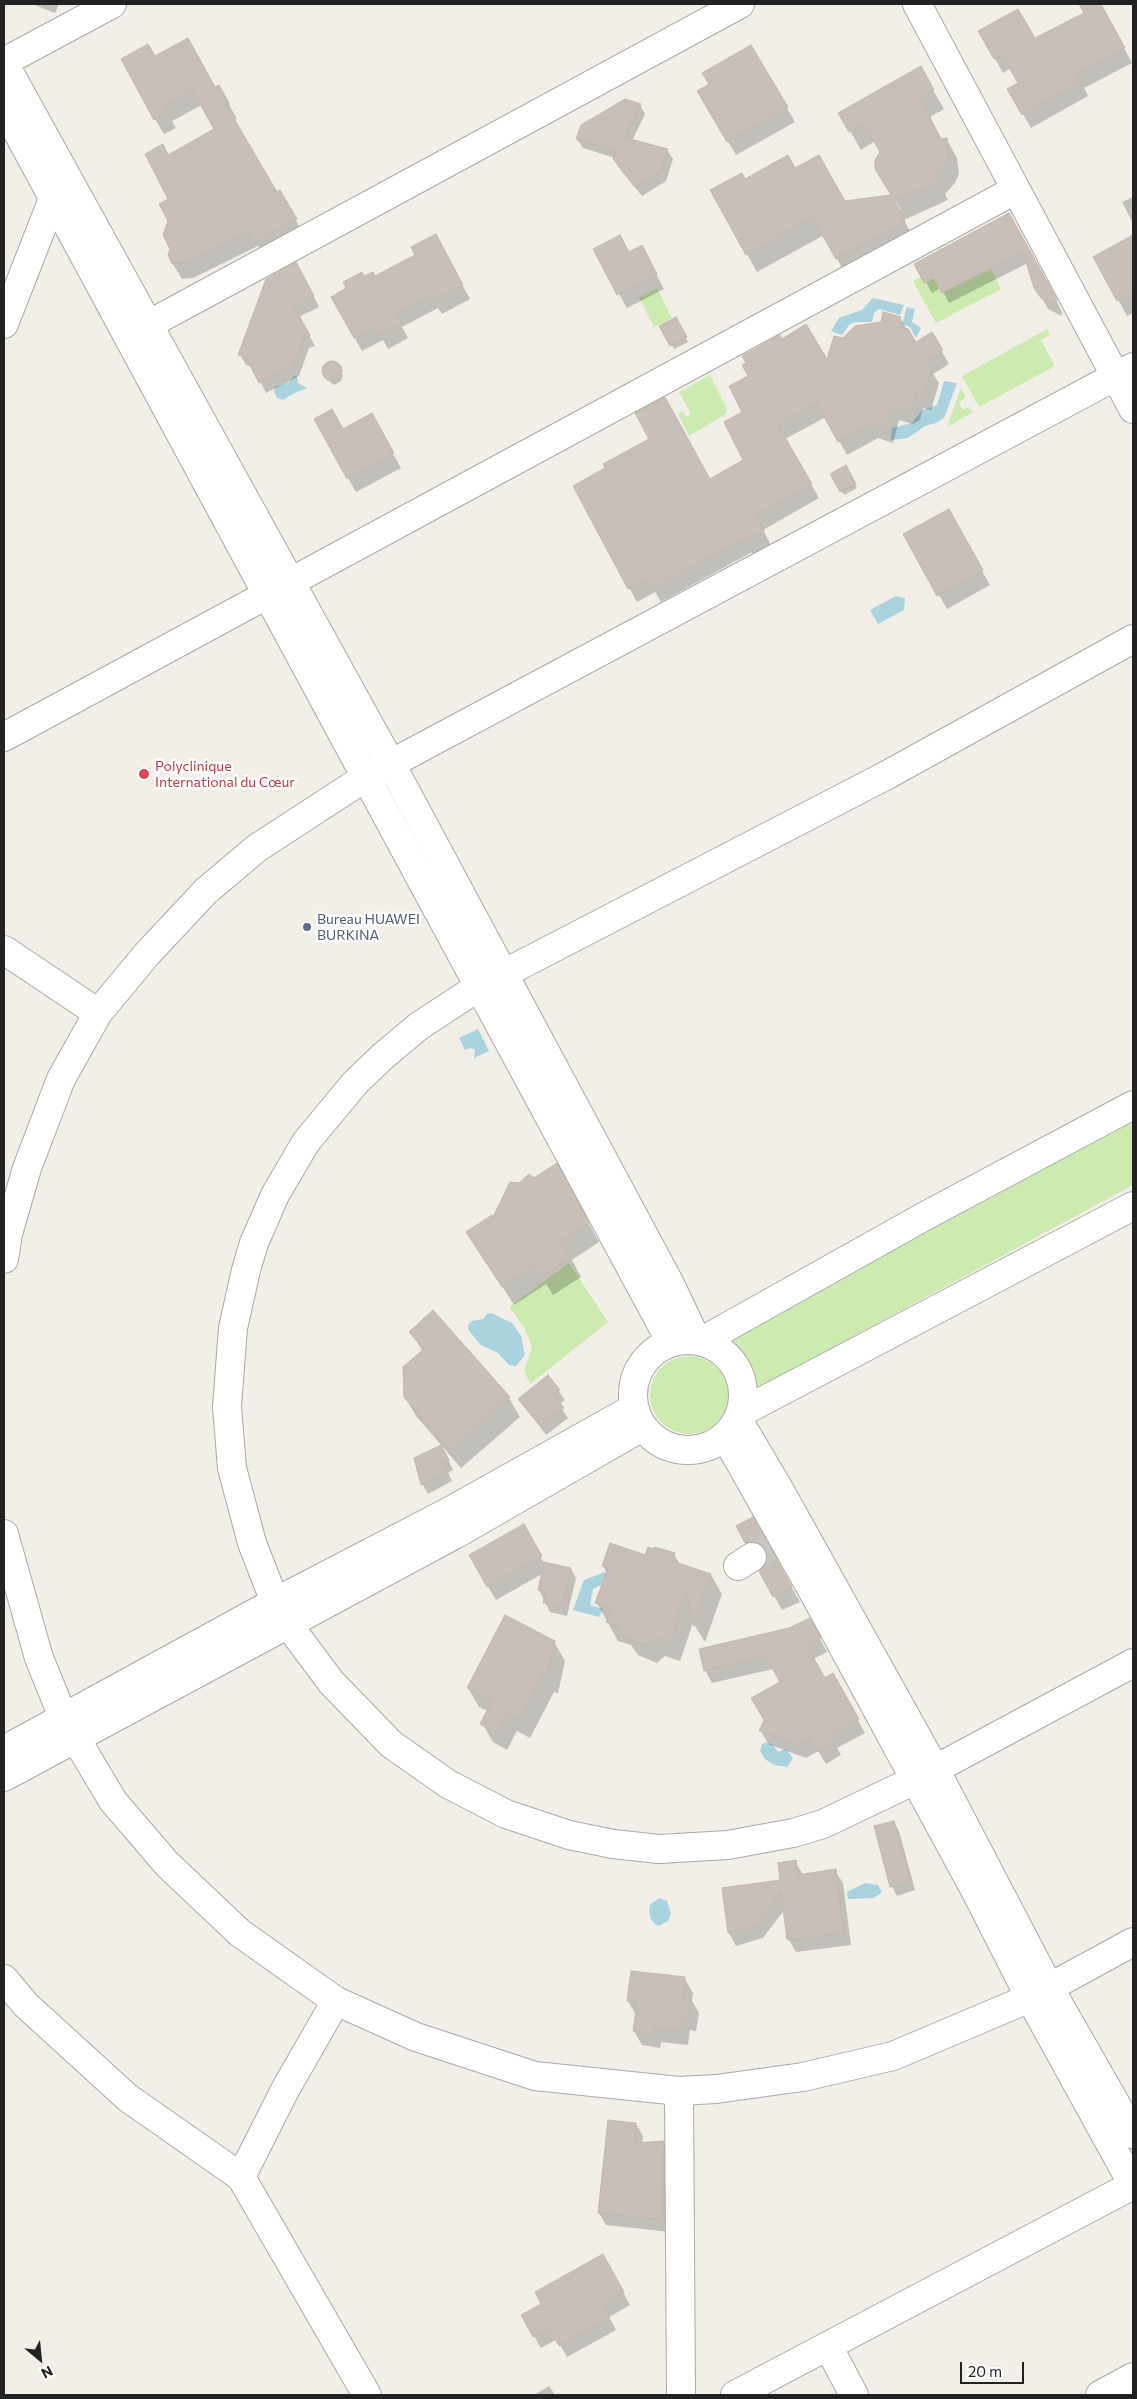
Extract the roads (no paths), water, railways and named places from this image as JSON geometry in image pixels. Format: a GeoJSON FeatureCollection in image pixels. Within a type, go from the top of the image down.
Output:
{"type":"FeatureCollection","features":[{"type":"Feature","properties":{"kind":"street"},"geometry":{"type":"LineString","coordinates":[[138,331],[740,4]]}},
{"type":"Feature","properties":{"kind":"street"},"geometry":{"type":"LineString","coordinates":[[104,6],[4,63],[63,173],[266,594],[480,986],[690,1341],[715,1346],[730,1357],[740,1373],[744,1392],[735,1423],[780,1541],[925,1774]]}},
{"type":"Feature","properties":{"kind":"street"},"geometry":{"type":"LineString","coordinates":[[923,6],[1015,190],[1124,372],[1133,409]]}},
{"type":"Feature","properties":{"kind":"street"},"geometry":{"type":"LineString","coordinates":[[4,107],[53,198],[138,331],[289,581],[391,764],[669,1282],[690,1341]]}},
{"type":"Feature","properties":{"kind":"street"},"geometry":{"type":"LineString","coordinates":[[4,324],[63,173]]}},
{"type":"Feature","properties":{"kind":"street"},"geometry":{"type":"LineString","coordinates":[[4,737],[289,581],[1015,190]]}},
{"type":"Feature","properties":{"kind":"street"},"geometry":{"type":"LineString","coordinates":[[4,1260],[8,1234],[26,1168],[62,1080],[98,1013],[147,954],[206,891],[257,848],[366,777],[1124,372]]}},
{"type":"Feature","properties":{"kind":"street"},"geometry":{"type":"LineString","coordinates":[[1133,639],[887,775],[480,986],[420,1026],[355,1083],[306,1142],[275,1195],[254,1244],[233,1328],[227,1407],[232,1468],[252,1543],[281,1612],[331,1682],[391,1744],[448,1784],[506,1814],[569,1835],[613,1844],[660,1849],[728,1845],[793,1833],[823,1824],[925,1774],[1133,1663]]}},
{"type":"Feature","properties":{"kind":"street"},"geometry":{"type":"LineString","coordinates":[[4,950],[98,1013]]}},
{"type":"Feature","properties":{"kind":"street"},"geometry":{"type":"LineString","coordinates":[[1133,1105],[690,1341],[652,1352],[639,1368],[632,1387],[638,1417],[659,1442],[680,1450],[702,1448],[735,1423],[1133,1206]]}},
{"type":"Feature","properties":{"kind":"street"},"geometry":{"type":"LineString","coordinates":[[4,1776],[69,1727],[281,1612],[456,1534],[638,1417]]}},
{"type":"Feature","properties":{"kind":"street"},"geometry":{"type":"LineString","coordinates":[[735,1423],[779,1489],[1040,1994],[1133,2185],[735,2395]]}},
{"type":"Feature","properties":{"kind":"street"},"geometry":{"type":"LineString","coordinates":[[4,1534],[39,1658],[69,1727],[113,1801],[167,1864],[240,1933],[336,2001],[416,2037],[536,2076],[679,2091],[716,2089],[803,2077],[893,2056],[1040,1994],[1133,1942]]}},
{"type":"Feature","properties":{"kind":"street"},"geometry":{"type":"LineString","coordinates":[[4,1750],[69,1727]]}},
{"type":"Feature","properties":{"kind":"street"},"geometry":{"type":"LineString","coordinates":[[4,1979],[26,2005],[128,2098],[241,2177],[367,2395]]}},
{"type":"Feature","properties":{"kind":"street"},"geometry":{"type":"LineString","coordinates":[[1040,1994],[1133,2134]]}},
{"type":"Feature","properties":{"kind":"street"},"geometry":{"type":"LineString","coordinates":[[241,2177],[286,2088],[336,2001]]}},
{"type":"Feature","properties":{"kind":"street"},"geometry":{"type":"LineString","coordinates":[[679,2091],[681,2395]]}},
{"type":"Feature","properties":{"kind":"street"},"geometry":{"type":"LineString","coordinates":[[828,2346],[854,2395]]}},
{"type":"Feature","properties":{"kind":"street"},"geometry":{"type":"LineString","coordinates":[[1100,2395],[1133,2377]]}},
{"type":"Feature","properties":{"kind":"water"},"geometry":{"type":"Polygon","coordinates":[[[873,298],[904,305],[900,315],[879,309],[874,313],[872,322],[855,322],[849,325],[842,335],[831,331],[839,318],[862,310],[873,298]]]}},
{"type":"Feature","properties":{"kind":"water"},"geometry":{"type":"Polygon","coordinates":[[[907,307],[915,309],[912,322],[921,328],[916,338],[910,327],[902,324],[907,307]]]}},
{"type":"Feature","properties":{"kind":"water"},"geometry":{"type":"Polygon","coordinates":[[[294,376],[297,376],[298,383],[307,388],[283,400],[277,398],[274,392],[275,387],[289,382],[294,376]]]}},
{"type":"Feature","properties":{"kind":"water"},"geometry":{"type":"Polygon","coordinates":[[[944,381],[957,383],[944,418],[936,423],[925,426],[908,438],[891,440],[892,428],[912,423],[922,410],[937,405],[944,381]]]}},
{"type":"Feature","properties":{"kind":"water"},"geometry":{"type":"Polygon","coordinates":[[[896,596],[905,598],[904,610],[878,624],[870,610],[896,596]]]}},
{"type":"Feature","properties":{"kind":"water"},"geometry":{"type":"Polygon","coordinates":[[[478,1029],[489,1051],[474,1058],[475,1050],[471,1048],[465,1050],[459,1038],[478,1029]]]}},
{"type":"Feature","properties":{"kind":"water"},"geometry":{"type":"Polygon","coordinates":[[[491,1313],[512,1323],[521,1336],[525,1355],[516,1366],[509,1365],[498,1353],[481,1345],[469,1331],[468,1325],[472,1321],[483,1319],[487,1314],[491,1313]]]}},
{"type":"Feature","properties":{"kind":"water"},"geometry":{"type":"Polygon","coordinates":[[[605,1572],[612,1575],[603,1584],[593,1589],[590,1605],[603,1609],[599,1617],[573,1610],[584,1580],[605,1572]]]}},
{"type":"Feature","properties":{"kind":"water"},"geometry":{"type":"Polygon","coordinates":[[[762,1744],[772,1744],[778,1752],[786,1749],[793,1758],[787,1767],[774,1765],[765,1759],[760,1751],[762,1744]]]}},
{"type":"Feature","properties":{"kind":"water"},"geometry":{"type":"Polygon","coordinates":[[[865,1883],[878,1885],[882,1892],[874,1898],[848,1899],[847,1892],[865,1883]]]}},
{"type":"Feature","properties":{"kind":"water"},"geometry":{"type":"Polygon","coordinates":[[[659,1898],[667,1901],[671,1913],[668,1921],[659,1926],[651,1919],[649,1911],[650,1905],[659,1898]]]}},
{"type":"Feature","properties":{"kind":"tunnel"},"geometry":{"type":"LineString","coordinates":[[752,1557],[776,1544]]}},
{"type":"Feature","properties":{"kind":"place","name":"Polyclinique International du Cœur"},"geometry":{"type":"Point","coordinates":[144,774]}},
{"type":"Feature","properties":{"kind":"place","name":"Bureau HUAWEI BURKINA"},"geometry":{"type":"Point","coordinates":[307,927]}}]}
